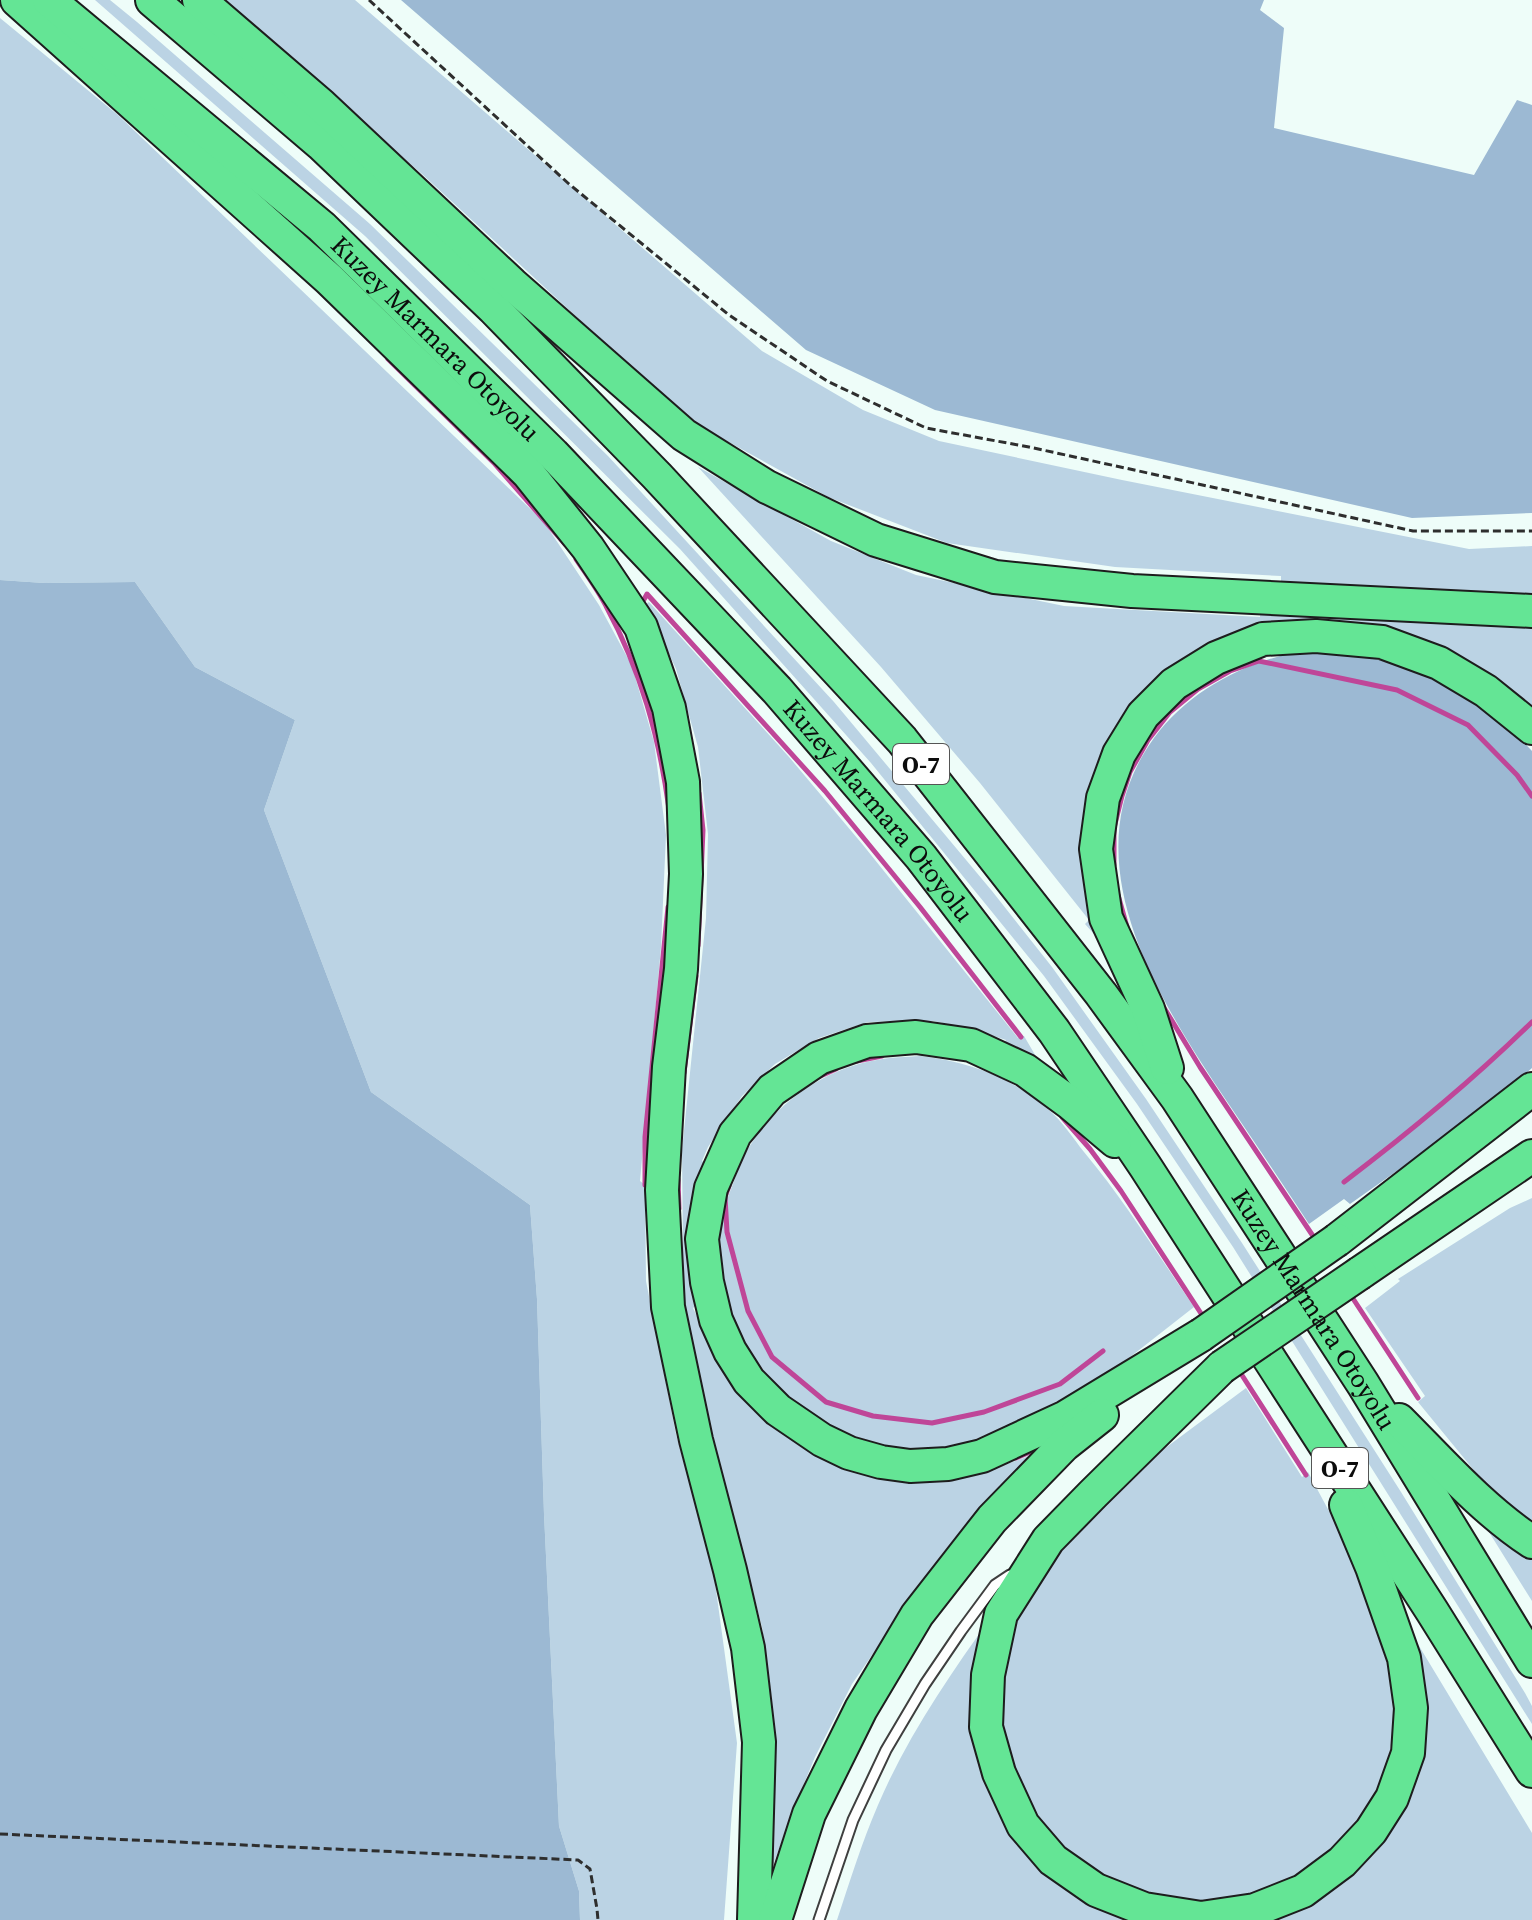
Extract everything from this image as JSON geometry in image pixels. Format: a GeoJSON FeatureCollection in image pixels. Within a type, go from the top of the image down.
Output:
{"type":"FeatureCollection","features":[{"type":"Feature","properties":{"kind":"highway"},"geometry":{"type":"LineString","coordinates":[[17,0],[329,279],[528,473],[588,548],[641,627],[669,708],[683,782],[686,890],[681,969],[669,1067],[662,1190],[668,1307],[696,1440],[748,1648],[759,1742],[754,1920]]}},
{"type":"Feature","properties":{"kind":"highway","name":"Kuzey Marmara Otoyolu"},"geometry":{"type":"LineString","coordinates":[[49,0],[322,227],[553,454],[777,690],[930,870],[1054,1031],[1145,1166],[1532,1771]]}},
{"type":"Feature","properties":{"kind":"highway","name":"Kuzey Marmara Otoyolu"},"geometry":{"type":"LineString","coordinates":[[152,0],[321,144],[494,309],[657,476],[902,740],[1101,994],[1177,1098],[1363,1384],[1532,1661]]}},
{"type":"Feature","properties":{"kind":"highway"},"geometry":{"type":"LineString","coordinates":[[199,0],[321,105],[512,284],[684,435],[767,487],[876,540],[995,577],[1132,591],[1532,611]]}},
{"type":"Feature","properties":{"kind":"highway"},"geometry":{"type":"LineString","coordinates":[[1177,1098],[1148,1009],[1106,918],[1096,849],[1103,798],[1119,754],[1143,715],[1174,684],[1216,658],[1263,639],[1316,636],[1382,642],[1439,663],[1486,691],[1532,728]]}},
{"type":"Feature","properties":{"kind":"highway"},"geometry":{"type":"LineString","coordinates":[[1145,1166],[1025,1070],[971,1045],[916,1037],[867,1041],[819,1058],[772,1090],[735,1134],[711,1188],[702,1239],[716,1320],[730,1351],[749,1381],[778,1410],[822,1440],[849,1453],[910,1466],[948,1464],[982,1456],[1066,1417],[1201,1335],[1532,1108]]}},
{"type":"Feature","properties":{"kind":"highway"},"geometry":{"type":"LineString","coordinates":[[1337,1240],[1532,1089]]}},
{"type":"Feature","properties":{"kind":"highway"},"geometry":{"type":"LineString","coordinates":[[1314,1428],[1372,1567],[1404,1658],[1411,1708],[1408,1753],[1392,1798],[1371,1831],[1342,1862],[1303,1891],[1255,1910],[1201,1918],[1144,1909],[1096,1890],[1053,1860],[1023,1825],[999,1773],[986,1727],[988,1675],[1001,1614],[1048,1540],[1222,1367],[1532,1156]]}},
{"type":"Feature","properties":{"kind":"highway"},"geometry":{"type":"LineString","coordinates":[[1360,1273],[1532,1182]]}},
{"type":"Feature","properties":{"kind":"highway"},"geometry":{"type":"LineString","coordinates":[[775,1920],[809,1814],[861,1709],[917,1615],[992,1519],[1064,1445],[1201,1335]]}},
{"type":"Feature","properties":{"kind":"highway"},"geometry":{"type":"LineString","coordinates":[[1363,1384],[1477,1498],[1532,1542]]}},
{"type":"Feature","properties":{"kind":"lane"},"geometry":{"type":"LineString","coordinates":[[819,1920],[853,1820],[886,1750],[925,1684],[995,1585],[1010,1575],[1025,1576]]}},
{"type":"Feature","properties":{"kind":"path"},"geometry":{"type":"LineString","coordinates":[[369,0],[569,184],[729,315],[827,381],[926,428],[1029,447],[1413,531],[1532,531]]}},
{"type":"Feature","properties":{"kind":"path"},"geometry":{"type":"LineString","coordinates":[[0,1834],[578,1860],[590,1869],[598,1920]]}},
{"type":"Feature","properties":{"kind":"shaded area"},"geometry":{"type":"Polygon","coordinates":[[[95,0],[110,0],[370,224],[608,456],[834,702],[992,891],[1052,967],[1146,1099],[1242,1243],[1525,1693],[1532,1706],[1532,1724],[1233,1247],[1137,1104],[1044,976],[871,763],[680,549],[365,236],[95,0]]]}},
{"type":"Feature","properties":{"kind":"shaded area"},"geometry":{"type":"Polygon","coordinates":[[[221,0],[355,0],[762,351],[863,410],[939,441],[1122,480],[1469,549],[1532,546],[1532,595],[1281,585],[1281,576],[1115,567],[947,543],[828,497],[687,419],[422,174],[221,0]]]}},
{"type":"Feature","properties":{"kind":"shaded area"},"geometry":{"type":"Polygon","coordinates":[[[401,0],[1264,0],[1260,10],[1284,28],[1274,128],[1474,175],[1517,100],[1532,105],[1532,513],[1412,518],[935,410],[806,350],[401,0]]]}},
{"type":"Feature","properties":{"kind":"shaded area"},"geometry":{"type":"Polygon","coordinates":[[[0,18],[118,115],[544,522],[599,605],[632,666],[654,742],[666,835],[661,947],[640,1181],[645,1185],[646,1281],[676,1434],[713,1568],[737,1743],[724,1920],[580,1920],[579,1891],[559,1826],[537,1299],[530,1205],[371,1092],[264,810],[295,720],[195,667],[135,582],[0,580],[0,18]]]}},
{"type":"Feature","properties":{"kind":"shaded area"},"geometry":{"type":"Polygon","coordinates":[[[698,467],[831,541],[916,575],[1064,606],[1260,617],[1260,610],[1532,627],[1532,716],[1522,706],[1296,629],[1116,729],[1092,778],[1084,812],[1081,848],[1086,894],[1093,893],[1102,943],[1085,924],[1089,920],[980,783],[881,667],[698,467]]]}},
{"type":"Feature","properties":{"kind":"shaded area"},"geometry":{"type":"Polygon","coordinates":[[[0,580],[135,582],[195,667],[295,720],[264,810],[371,1092],[530,1205],[537,1299],[559,1826],[579,1891],[580,1920],[0,1920],[0,580]]]}},
{"type":"Feature","properties":{"kind":"shaded area"},"geometry":{"type":"Polygon","coordinates":[[[649,602],[789,757],[1018,1038],[1024,1036],[1041,1065],[1003,1044],[1006,1040],[972,1029],[933,1021],[868,1022],[819,1038],[775,1064],[742,1096],[702,1161],[707,1165],[699,1303],[693,1308],[720,1364],[752,1406],[802,1447],[858,1471],[941,1479],[978,1474],[1032,1455],[986,1501],[942,1554],[852,1684],[815,1757],[766,1884],[772,1790],[772,1701],[762,1627],[694,1367],[675,1252],[683,1252],[682,1150],[706,918],[708,834],[698,747],[676,669],[646,604],[649,602]]]}},
{"type":"Feature","properties":{"kind":"shaded area"},"geometry":{"type":"Polygon","coordinates":[[[1296,652],[1355,653],[1411,669],[1464,694],[1505,722],[1532,751],[1532,1068],[1489,1106],[1350,1204],[1344,1199],[1309,1224],[1201,1062],[1151,973],[1132,926],[1121,879],[1119,831],[1129,784],[1154,738],[1168,722],[1217,682],[1255,664],[1296,652]]]}},
{"type":"Feature","properties":{"kind":"shaded area"},"geometry":{"type":"Polygon","coordinates":[[[921,1056],[956,1062],[989,1073],[1020,1088],[1054,1114],[1141,1228],[1194,1307],[1102,1379],[1035,1420],[973,1446],[932,1452],[848,1438],[798,1409],[760,1372],[728,1321],[719,1253],[722,1196],[728,1197],[744,1156],[783,1106],[818,1081],[837,1072],[877,1060],[921,1056]]]}},
{"type":"Feature","properties":{"kind":"shaded area"},"geometry":{"type":"Polygon","coordinates":[[[1532,1198],[1532,1525],[1495,1496],[1418,1402],[1425,1396],[1365,1308],[1400,1281],[1398,1279],[1510,1208],[1532,1198]]]}},
{"type":"Feature","properties":{"kind":"shaded area"},"geometry":{"type":"Polygon","coordinates":[[[1246,1388],[1302,1477],[1308,1472],[1353,1556],[1396,1686],[1393,1736],[1382,1785],[1351,1837],[1321,1865],[1247,1900],[1190,1905],[1141,1894],[1081,1868],[1047,1832],[1019,1794],[998,1734],[997,1682],[1010,1627],[1059,1540],[1129,1475],[1246,1388]]]}},
{"type":"Feature","properties":{"kind":"shaded area"},"geometry":{"type":"Polygon","coordinates":[[[1479,1516],[1532,1552],[1532,1601],[1479,1516]]]}},
{"type":"Feature","properties":{"kind":"shaded area"},"geometry":{"type":"Polygon","coordinates":[[[992,1616],[996,1803],[1140,1920],[837,1920],[889,1780],[915,1731],[992,1616]]]}},
{"type":"Feature","properties":{"kind":"shaded area"},"geometry":{"type":"Polygon","coordinates":[[[1410,1631],[1532,1833],[1532,1920],[1246,1920],[1400,1811],[1410,1631]]]}},
{"type":"Feature","properties":{"kind":"waterway"},"geometry":{"type":"LineString","coordinates":[[388,359],[495,464],[565,544]]}},
{"type":"Feature","properties":{"kind":"waterway"},"geometry":{"type":"LineString","coordinates":[[576,559],[606,606],[639,680],[654,730],[669,809]]}},
{"type":"Feature","properties":{"kind":"waterway"},"geometry":{"type":"LineString","coordinates":[[644,608],[642,603],[647,594],[825,791],[1021,1037]]}},
{"type":"Feature","properties":{"kind":"waterway"},"geometry":{"type":"LineString","coordinates":[[1114,865],[1114,828],[1122,796],[1130,772],[1148,740],[1170,712],[1198,689],[1230,671],[1259,661],[1397,690],[1468,725],[1517,775],[1532,796]]}},
{"type":"Feature","properties":{"kind":"waterway"},"geometry":{"type":"LineString","coordinates":[[698,946],[703,830],[699,793]]}},
{"type":"Feature","properties":{"kind":"waterway"},"geometry":{"type":"LineString","coordinates":[[1118,895],[1127,927]]}},
{"type":"Feature","properties":{"kind":"waterway"},"geometry":{"type":"LineString","coordinates":[[645,1185],[645,1137],[668,907]]}},
{"type":"Feature","properties":{"kind":"waterway"},"geometry":{"type":"LineString","coordinates":[[684,1073],[696,976]]}},
{"type":"Feature","properties":{"kind":"waterway"},"geometry":{"type":"LineString","coordinates":[[1163,1006],[1317,1242]]}},
{"type":"Feature","properties":{"kind":"waterway"},"geometry":{"type":"LineString","coordinates":[[1344,1182],[1441,1105],[1532,1022]]}},
{"type":"Feature","properties":{"kind":"waterway"},"geometry":{"type":"LineString","coordinates":[[857,1061],[882,1056]]}},
{"type":"Feature","properties":{"kind":"waterway"},"geometry":{"type":"LineString","coordinates":[[816,1078],[836,1069]]}},
{"type":"Feature","properties":{"kind":"waterway"},"geometry":{"type":"LineString","coordinates":[[1062,1117],[1121,1191],[1204,1318]]}},
{"type":"Feature","properties":{"kind":"waterway"},"geometry":{"type":"LineString","coordinates":[[678,1179],[679,1209]]}},
{"type":"Feature","properties":{"kind":"waterway"},"geometry":{"type":"LineString","coordinates":[[729,1186],[725,1197],[727,1232],[748,1311],[772,1357],[826,1402],[873,1416],[932,1423],[984,1412],[1060,1384],[1103,1351]]}},
{"type":"Feature","properties":{"kind":"waterway"},"geometry":{"type":"LineString","coordinates":[[1350,1294],[1418,1398]]}},
{"type":"Feature","properties":{"kind":"waterway"},"geometry":{"type":"LineString","coordinates":[[1238,1369],[1306,1475]]}},
{"type":"Feature","properties":{"kind":"waterway"},"geometry":{"type":"LineString","coordinates":[[1016,1458],[1037,1449]]}}]}
